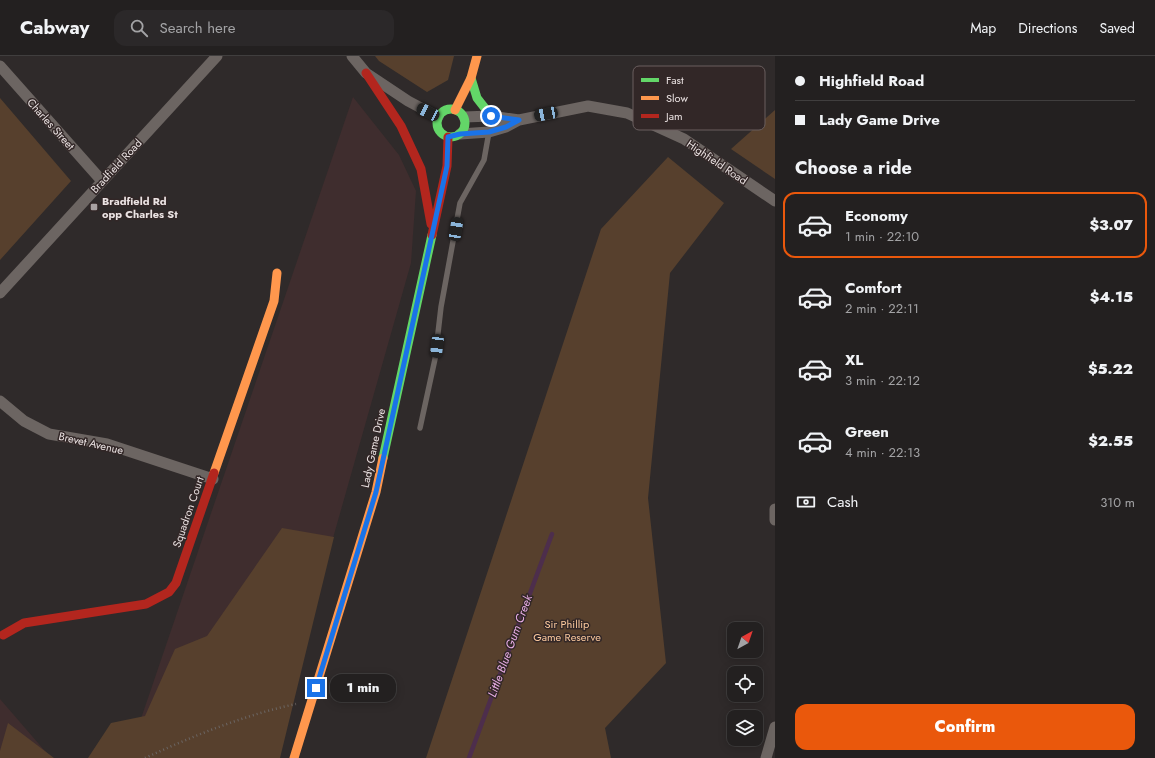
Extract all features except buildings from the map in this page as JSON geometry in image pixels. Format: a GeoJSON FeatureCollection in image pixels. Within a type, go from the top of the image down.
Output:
{"type":"FeatureCollection","features":[{"type":"Feature","properties":{"kind":"main road"},"geometry":{"type":"LineString","coordinates":[[459,114],[477,56]]}},
{"type":"Feature","properties":{"kind":"main road"},"geometry":{"type":"LineString","coordinates":[[366,73],[401,126],[421,169],[432,232]]}},
{"type":"Feature","properties":{"kind":"main road"},"geometry":{"type":"LineString","coordinates":[[471,78],[477,98],[491,116]]}},
{"type":"Feature","properties":{"kind":"main road"},"geometry":{"type":"LineString","coordinates":[[446,110],[459,114],[465,125],[460,134],[448,137],[444,136],[438,130],[438,117],[446,110]]}},
{"type":"Feature","properties":{"kind":"main road","name":"Lady Game Drive"},"geometry":{"type":"LineString","coordinates":[[294,758],[376,492],[447,166],[448,137]]}},
{"type":"Feature","properties":{"kind":"main road","name":"Squadron Court"},"geometry":{"type":"LineString","coordinates":[[3,635],[24,623],[146,604],[169,592],[176,583],[274,300],[276,273]]}},
{"type":"Feature","properties":{"kind":"street","name":"Bradfield Road"},"geometry":{"type":"LineString","coordinates":[[0,293],[217,56]]}},
{"type":"Feature","properties":{"kind":"street"},"geometry":{"type":"LineString","coordinates":[[352,56],[366,73],[408,101],[438,117]]}},
{"type":"Feature","properties":{"kind":"street","name":"Charles Street"},"geometry":{"type":"LineString","coordinates":[[0,66],[102,181]]}},
{"type":"Feature","properties":{"kind":"street","name":"Highfield Road"},"geometry":{"type":"LineString","coordinates":[[460,134],[489,132],[506,127],[519,120],[588,106],[627,113],[633,116]]}},
{"type":"Feature","properties":{"kind":"street","name":"Highfield Road"},"geometry":{"type":"LineString","coordinates":[[459,114],[519,120]]}},
{"type":"Feature","properties":{"kind":"street","name":"Highfield Road"},"geometry":{"type":"LineString","coordinates":[[664,130],[684,139],[775,201]]}},
{"type":"Feature","properties":{"kind":"street","name":"Brevet Avenue"},"geometry":{"type":"LineString","coordinates":[[0,401],[24,421],[50,434],[107,444],[213,479]]}},
{"type":"Feature","properties":{"kind":"street"},"geometry":{"type":"LineString","coordinates":[[775,509],[775,520]]}},
{"type":"Feature","properties":{"kind":"street"},"geometry":{"type":"LineString","coordinates":[[766,758],[775,727]]}},
{"type":"Feature","properties":{"kind":"lane"},"geometry":{"type":"LineString","coordinates":[[420,428],[435,359],[441,307],[460,203],[484,160],[489,132]]}},
{"type":"Feature","properties":{"kind":"path"},"geometry":{"type":"LineString","coordinates":[[145,758],[233,721],[312,701]]}},
{"type":"Feature","properties":{"kind":"shaded area"},"geometry":{"type":"Polygon","coordinates":[[[353,97],[399,155],[416,191],[411,263],[318,591],[275,758],[95,758],[133,742],[353,97]]]}},
{"type":"Feature","properties":{"kind":"shaded area"},"geometry":{"type":"Polygon","coordinates":[[[0,699],[51,758],[0,758],[0,699]]]}},
{"type":"Feature","properties":{"kind":"green space"},"geometry":{"type":"Polygon","coordinates":[[[375,56],[454,56],[448,80],[427,92],[379,61],[375,56]]]}},
{"type":"Feature","properties":{"kind":"green space"},"geometry":{"type":"Polygon","coordinates":[[[0,98],[71,181],[0,260],[0,98]]]}},
{"type":"Feature","properties":{"kind":"green space"},"geometry":{"type":"Polygon","coordinates":[[[775,110],[775,179],[731,149],[752,130],[765,130],[765,119],[775,110]]]}},
{"type":"Feature","properties":{"kind":"green space","name":"Sir Phillip Game Reserve"},"geometry":{"type":"Polygon","coordinates":[[[668,157],[724,203],[670,273],[648,498],[666,663],[605,728],[611,758],[426,758],[601,229],[668,157]]]}},
{"type":"Feature","properties":{"kind":"green space"},"geometry":{"type":"Polygon","coordinates":[[[282,528],[334,537],[280,758],[88,758],[111,723],[145,716],[175,649],[207,636],[282,528]]]}},
{"type":"Feature","properties":{"kind":"green space"},"geometry":{"type":"Polygon","coordinates":[[[8,723],[54,758],[0,758],[0,751],[8,723]]]}},
{"type":"Feature","properties":{"kind":"waterway","name":"Little Blue Gum Creek"},"geometry":{"type":"LineString","coordinates":[[469,758],[552,534]]}},
{"type":"Feature","properties":{"kind":"traffic: fast"},"geometry":{"type":"LineString","coordinates":[[471,78],[477,98],[491,116]]}},
{"type":"Feature","properties":{"kind":"traffic: fast"},"geometry":{"type":"LineString","coordinates":[[451,109],[461,113],[465,123],[461,133],[451,137],[441,133],[437,123],[441,113],[451,109]]}},
{"type":"Feature","properties":{"kind":"traffic: fast"},"geometry":{"type":"LineString","coordinates":[[383,458],[432,235]]}},
{"type":"Feature","properties":{"kind":"traffic: slow"},"geometry":{"type":"LineString","coordinates":[[455,110],[471,78],[477,56]]}},
{"type":"Feature","properties":{"kind":"traffic: slow"},"geometry":{"type":"LineString","coordinates":[[214,473],[274,301],[277,273]]}},
{"type":"Feature","properties":{"kind":"traffic: slow"},"geometry":{"type":"LineString","coordinates":[[294,758],[376,492],[383,458]]}},
{"type":"Feature","properties":{"kind":"traffic: jam"},"geometry":{"type":"LineString","coordinates":[[366,73],[401,126],[421,169],[431,224]]}},
{"type":"Feature","properties":{"kind":"traffic: jam"},"geometry":{"type":"LineString","coordinates":[[432,235],[447,166],[448,137]]}},
{"type":"Feature","properties":{"kind":"traffic: jam"},"geometry":{"type":"LineString","coordinates":[[3,635],[24,623],[146,604],[169,592],[176,583],[214,473]]}},
{"type":"Feature","properties":{"kind":"place","name":"Bradfield Rd opp Charles St"},"geometry":{"type":"Point","coordinates":[94,207]}},
{"type":"Feature","properties":{"kind":"route"},"geometry":{"type":"LineString","coordinates":[[316,688],[376,492],[447,166],[448,137],[460,134],[489,132],[506,127],[519,120],[491,116]]}}]}
